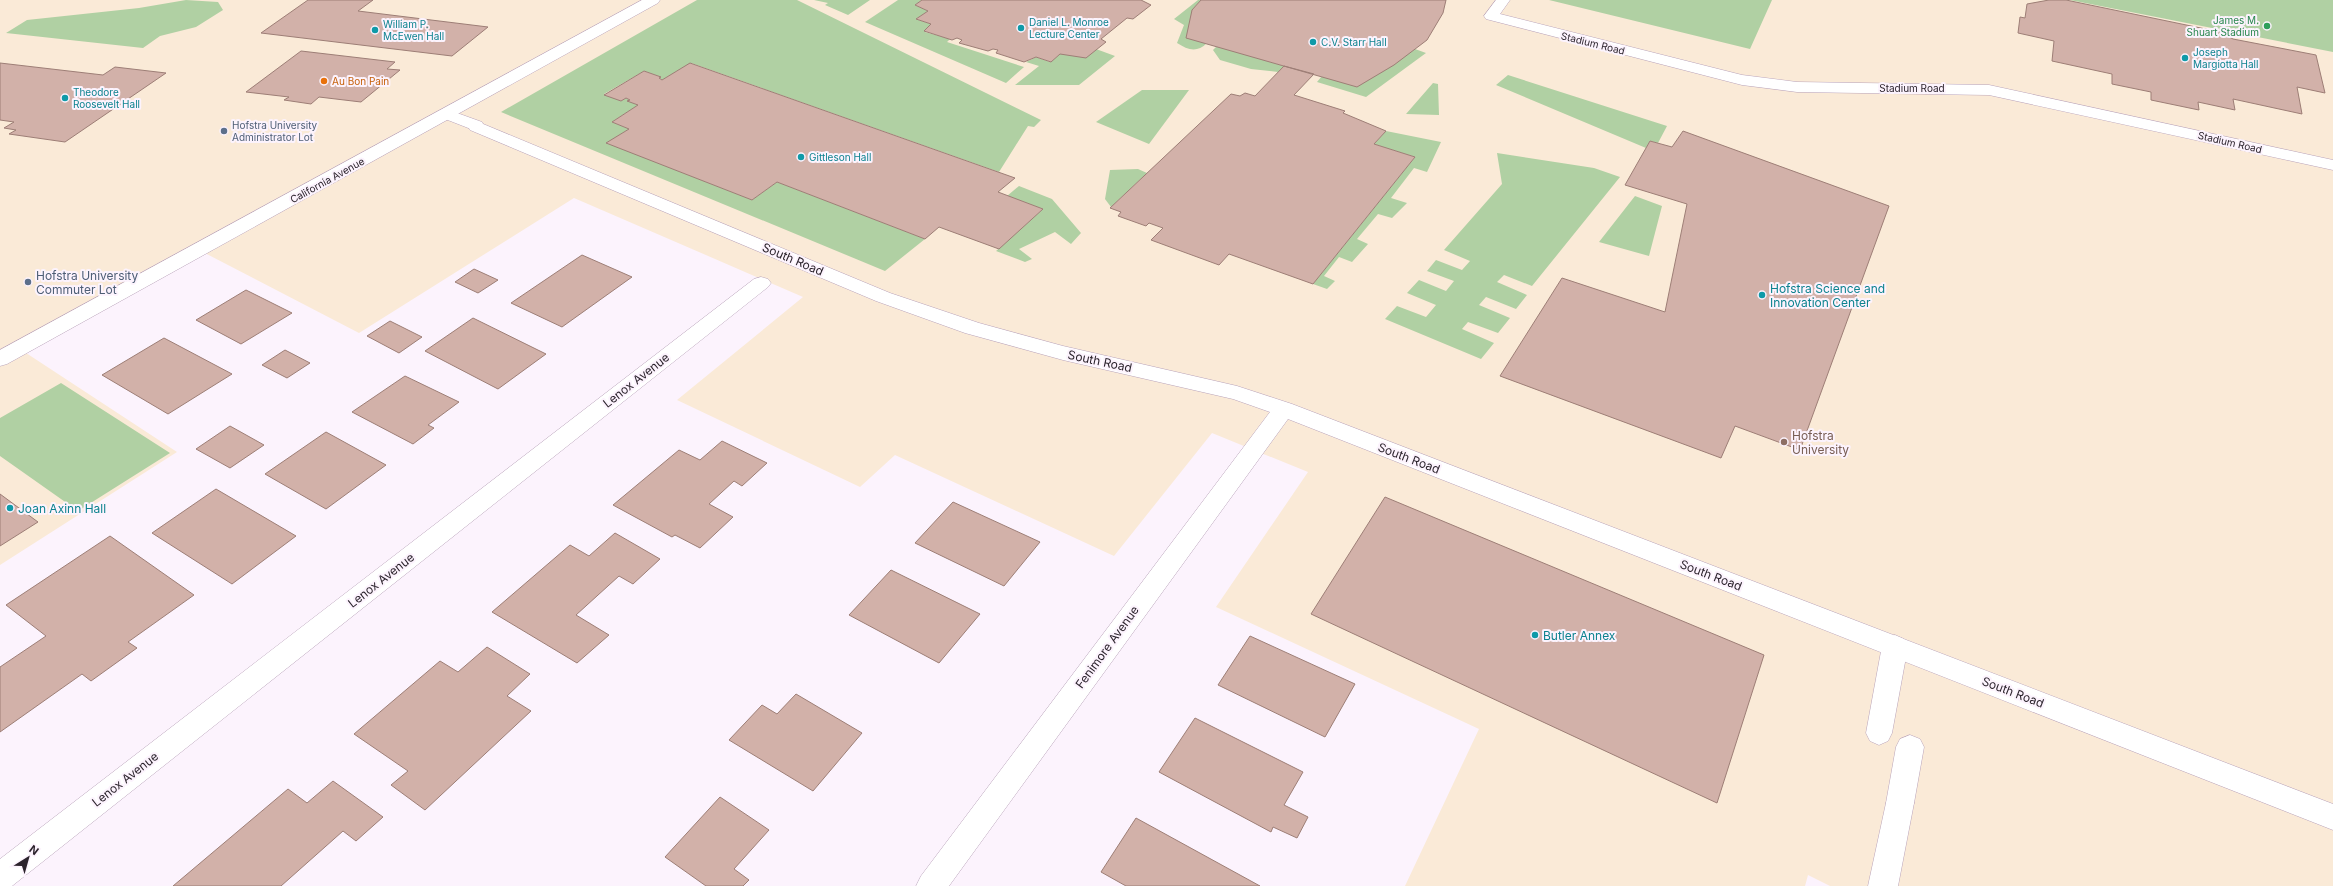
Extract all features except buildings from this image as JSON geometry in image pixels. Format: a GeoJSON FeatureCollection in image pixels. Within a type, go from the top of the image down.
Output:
{"type":"FeatureCollection","features":[{"type":"Feature","properties":{"kind":"street","name":"California Avenue"},"geometry":{"type":"LineString","coordinates":[[0,359],[653,0]]}},
{"type":"Feature","properties":{"kind":"street","name":"Stadium Road"},"geometry":{"type":"LineString","coordinates":[[1503,0],[1491,16],[1742,80],[1797,88],[1989,90],[2333,165]]}},
{"type":"Feature","properties":{"kind":"street","name":"South Road"},"geometry":{"type":"LineString","coordinates":[[446,114],[883,296],[964,326],[1063,353],[1237,393],[1284,409],[2333,817]]}},
{"type":"Feature","properties":{"kind":"street","name":"Lenox Avenue"},"geometry":{"type":"LineString","coordinates":[[0,877],[761,283]]}},
{"type":"Feature","properties":{"kind":"street","name":"Fenimore Avenue"},"geometry":{"type":"LineString","coordinates":[[931,886],[1284,409]]}},
{"type":"Feature","properties":{"kind":"street"},"geometry":{"type":"LineString","coordinates":[[1879,733],[1895,646]]}},
{"type":"Feature","properties":{"kind":"street"},"geometry":{"type":"LineString","coordinates":[[1883,886],[1910,747]]}},
{"type":"Feature","properties":{"kind":"shaded area","name":"Hofstra University"},"geometry":{"type":"Polygon","coordinates":[[[0,0],[2333,0],[2333,886],[1830,886],[1808,875],[1805,886],[1405,886],[1479,729],[1216,607],[1308,472],[1212,433],[1114,556],[895,455],[860,487],[677,400],[803,297],[574,198],[359,333],[199,250],[20,349],[177,452],[0,565],[0,0]]]}},
{"type":"Feature","properties":{"kind":"green space"},"geometry":{"type":"Polygon","coordinates":[[[186,0],[218,2],[223,10],[196,27],[160,36],[143,48],[6,33],[27,20],[139,8],[186,0]]]}},
{"type":"Feature","properties":{"kind":"green space"},"geometry":{"type":"Polygon","coordinates":[[[697,0],[797,0],[1041,120],[1034,127],[1028,126],[999,172],[691,63],[662,80],[659,78],[661,77],[644,71],[604,94],[621,101],[626,98],[630,100],[628,101],[638,105],[612,122],[629,129],[607,143],[752,200],[777,182],[925,239],[885,271],[501,112],[697,0]]]}},
{"type":"Feature","properties":{"kind":"green space"},"geometry":{"type":"Polygon","coordinates":[[[814,0],[870,0],[848,15],[825,5],[828,3],[814,0]]]}},
{"type":"Feature","properties":{"kind":"green space"},"geometry":{"type":"Polygon","coordinates":[[[898,0],[922,0],[915,5],[928,11],[916,19],[931,24],[925,32],[950,39],[947,42],[1024,67],[1006,83],[865,22],[898,0]]]}},
{"type":"Feature","properties":{"kind":"green space"},"geometry":{"type":"Polygon","coordinates":[[[1198,0],[1201,0],[1192,10],[1207,43],[1200,48],[1189,49],[1177,43],[1184,25],[1174,19],[1198,0]]]}},
{"type":"Feature","properties":{"kind":"green space"},"geometry":{"type":"Polygon","coordinates":[[[1549,0],[1772,0],[1750,49],[1549,0]]]}},
{"type":"Feature","properties":{"kind":"green space","name":"James M. Shuart Stadium"},"geometry":{"type":"Polygon","coordinates":[[[2070,0],[2333,0],[2333,52],[2070,0]]]}},
{"type":"Feature","properties":{"kind":"green space"},"geometry":{"type":"Polygon","coordinates":[[[1217,46],[1284,66],[1278,72],[1251,69],[1220,60],[1213,50],[1217,46]]]}},
{"type":"Feature","properties":{"kind":"green space"},"geometry":{"type":"Polygon","coordinates":[[[1096,49],[1115,56],[1079,85],[1015,85],[1039,66],[1026,62],[1036,57],[1050,62],[1060,54],[1096,49]]]}},
{"type":"Feature","properties":{"kind":"green space"},"geometry":{"type":"Polygon","coordinates":[[[1415,49],[1426,53],[1366,97],[1317,82],[1322,76],[1415,49]]]}},
{"type":"Feature","properties":{"kind":"green space"},"geometry":{"type":"Polygon","coordinates":[[[1508,75],[1667,126],[1658,143],[1650,141],[1646,148],[1496,85],[1508,75]]]}},
{"type":"Feature","properties":{"kind":"green space"},"geometry":{"type":"Polygon","coordinates":[[[1433,83],[1438,84],[1439,115],[1406,114],[1433,83]]]}},
{"type":"Feature","properties":{"kind":"green space"},"geometry":{"type":"Polygon","coordinates":[[[1142,90],[1189,90],[1149,144],[1096,122],[1142,90]]]}},
{"type":"Feature","properties":{"kind":"green space"},"geometry":{"type":"Polygon","coordinates":[[[1386,131],[1441,142],[1427,172],[1414,168],[1391,198],[1407,203],[1392,218],[1378,214],[1357,239],[1368,244],[1352,262],[1339,257],[1324,276],[1335,281],[1327,289],[1313,284],[1415,157],[1374,144],[1386,131]]]}},
{"type":"Feature","properties":{"kind":"green space"},"geometry":{"type":"Polygon","coordinates":[[[1497,153],[1594,168],[1620,177],[1532,286],[1504,275],[1497,282],[1527,295],[1516,309],[1486,297],[1479,305],[1510,318],[1498,333],[1468,322],[1462,329],[1494,343],[1481,359],[1385,319],[1397,306],[1426,317],[1436,305],[1407,293],[1419,280],[1446,291],[1454,281],[1427,271],[1436,260],[1462,270],[1470,261],[1444,250],[1502,184],[1497,153]]]}},
{"type":"Feature","properties":{"kind":"green space"},"geometry":{"type":"Polygon","coordinates":[[[1138,169],[1147,173],[1111,207],[1105,199],[1110,170],[1138,169]]]}},
{"type":"Feature","properties":{"kind":"green space"},"geometry":{"type":"Polygon","coordinates":[[[1019,186],[1052,199],[1081,233],[1071,244],[1055,232],[1019,249],[1032,259],[1025,262],[996,251],[1043,209],[1007,196],[1019,186]]]}},
{"type":"Feature","properties":{"kind":"green space"},"geometry":{"type":"Polygon","coordinates":[[[1635,196],[1662,206],[1649,256],[1599,242],[1635,196]]]}},
{"type":"Feature","properties":{"kind":"green space"},"geometry":{"type":"Polygon","coordinates":[[[61,383],[170,453],[78,511],[0,456],[0,418],[61,383]]]}},
{"type":"Feature","properties":{"kind":"place","name":"James M. Shuart Stadium"},"geometry":{"type":"Point","coordinates":[2267,26]}},
{"type":"Feature","properties":{"kind":"place","name":"Daniel L. Monroe Lecture Center"},"geometry":{"type":"Point","coordinates":[1021,28]}},
{"type":"Feature","properties":{"kind":"place","name":"William P. McEwen Hall"},"geometry":{"type":"Point","coordinates":[375,30]}},
{"type":"Feature","properties":{"kind":"place","name":"C.V. Starr Hall"},"geometry":{"type":"Point","coordinates":[1313,42]}},
{"type":"Feature","properties":{"kind":"place","name":"Joseph Margiotta Hall"},"geometry":{"type":"Point","coordinates":[2185,58]}},
{"type":"Feature","properties":{"kind":"place","name":"Au Bon Pain"},"geometry":{"type":"Point","coordinates":[324,81]}},
{"type":"Feature","properties":{"kind":"place","name":"Theodore Roosevelt Hall"},"geometry":{"type":"Point","coordinates":[65,98]}},
{"type":"Feature","properties":{"kind":"place","name":"Hofstra University Administrator Lot"},"geometry":{"type":"Point","coordinates":[224,131]}},
{"type":"Feature","properties":{"kind":"place","name":"Gittleson Hall"},"geometry":{"type":"Point","coordinates":[801,157]}},
{"type":"Feature","properties":{"kind":"place","name":"Hofstra University Commuter Lot"},"geometry":{"type":"Point","coordinates":[28,282]}},
{"type":"Feature","properties":{"kind":"place","name":"Hofstra Science and Innovation Center"},"geometry":{"type":"Point","coordinates":[1762,295]}},
{"type":"Feature","properties":{"kind":"place","name":"Hofstra University"},"geometry":{"type":"Point","coordinates":[1784,442]}},
{"type":"Feature","properties":{"kind":"place","name":"Joan Axinn Hall"},"geometry":{"type":"Point","coordinates":[10,508]}},
{"type":"Feature","properties":{"kind":"place","name":"Butler Annex"},"geometry":{"type":"Point","coordinates":[1535,635]}}]}
